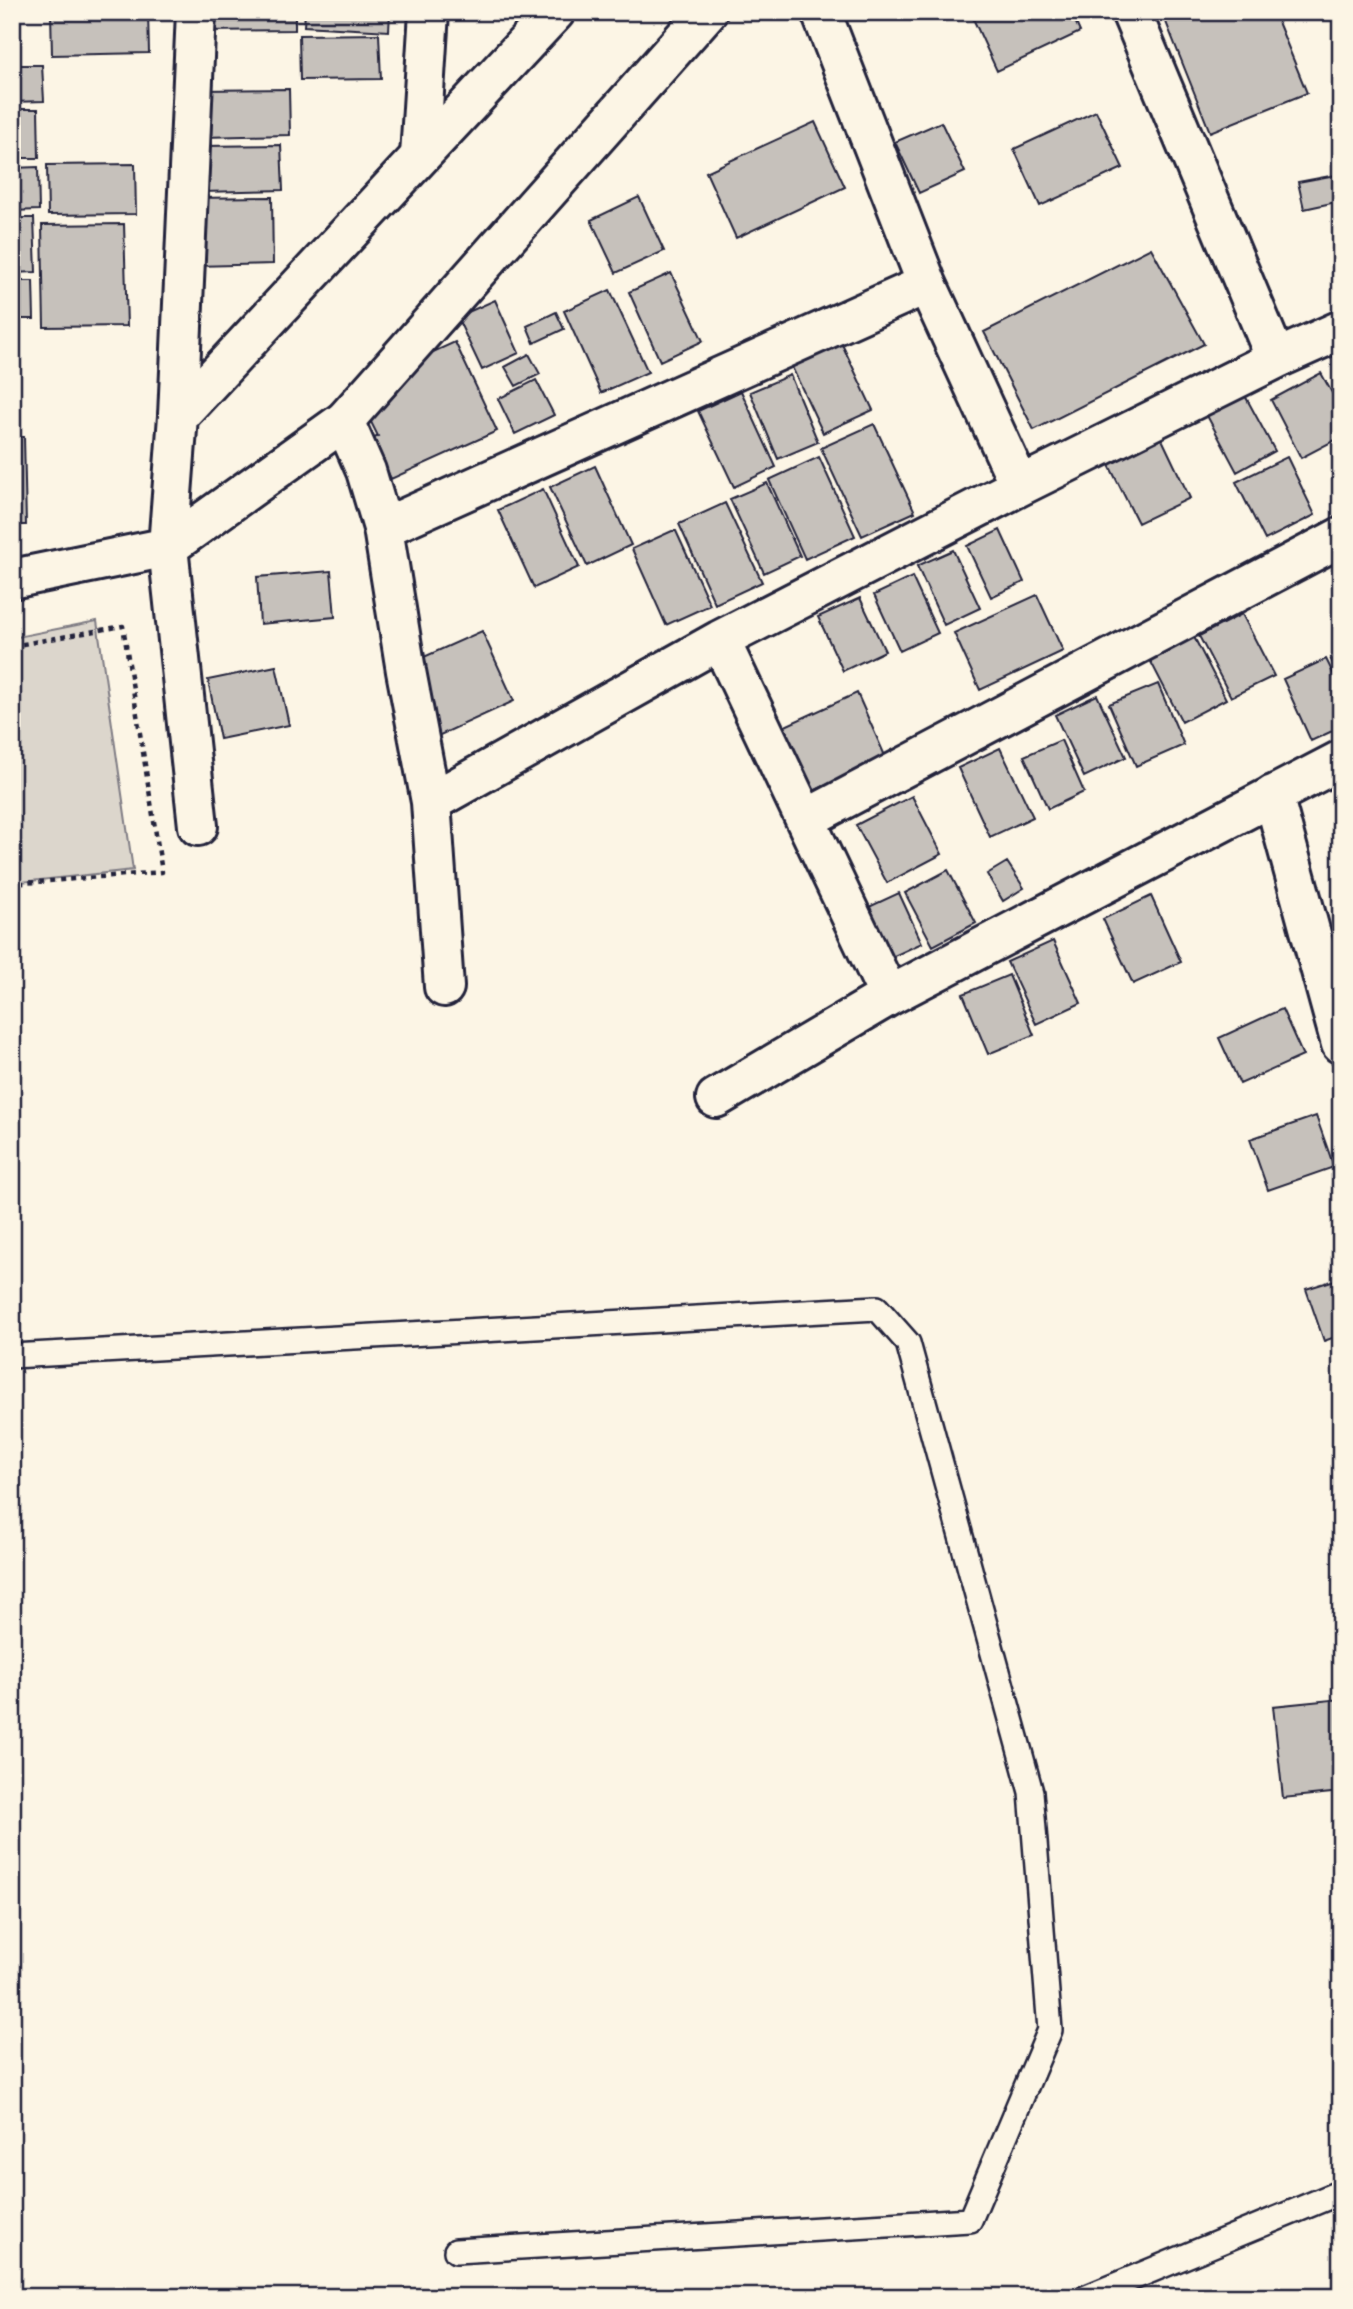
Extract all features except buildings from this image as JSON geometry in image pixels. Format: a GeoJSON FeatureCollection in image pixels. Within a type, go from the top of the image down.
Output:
{"type":"FeatureCollection","features":[{"type":"Feature","properties":{"kind":"street"},"geometry":{"type":"LineString","coordinates":[[196,12],[178,416],[168,547],[198,826]]}},
{"type":"Feature","properties":{"kind":"street"},"geometry":{"type":"LineString","coordinates":[[420,156],[429,12]]}},
{"type":"Feature","properties":{"kind":"street"},"geometry":{"type":"LineString","coordinates":[[178,416],[555,12]]}},
{"type":"Feature","properties":{"kind":"street"},"geometry":{"type":"LineString","coordinates":[[12,579],[168,547],[344,421],[707,12]]}},
{"type":"Feature","properties":{"kind":"street"},"geometry":{"type":"LineString","coordinates":[[821,12],[926,284],[1020,486]]}},
{"type":"Feature","properties":{"kind":"street"},"geometry":{"type":"LineString","coordinates":[[1131,12],[1276,359]]}},
{"type":"Feature","properties":{"kind":"street"},"geometry":{"type":"LineString","coordinates":[[383,528],[926,284]]}},
{"type":"Feature","properties":{"kind":"street"},"geometry":{"type":"LineString","coordinates":[[431,802],[720,640],[1020,486],[1276,359],[1341,330]]}},
{"type":"Feature","properties":{"kind":"street"},"geometry":{"type":"LineString","coordinates":[[344,421],[366,471],[383,528],[431,802],[443,987]]}},
{"type":"Feature","properties":{"kind":"street"},"geometry":{"type":"LineString","coordinates":[[806,819],[1341,537]]}},
{"type":"Feature","properties":{"kind":"street"},"geometry":{"type":"LineString","coordinates":[[720,640],[889,996]]}},
{"type":"Feature","properties":{"kind":"street"},"geometry":{"type":"LineString","coordinates":[[716,1098],[889,996],[1341,760]]}},
{"type":"Feature","properties":{"kind":"street"},"geometry":{"type":"LineString","coordinates":[[1273,795],[1341,1043]]}},
{"type":"Feature","properties":{"kind":"lane"},"geometry":{"type":"LineString","coordinates":[[12,1356],[877,1308],[908,1343],[1031,1792],[1050,2030],[970,2220],[456,2251]]}},
{"type":"Feature","properties":{"kind":"lane"},"geometry":{"type":"LineString","coordinates":[[1087,2297],[1341,2193]]}},
{"type":"Feature","properties":{"kind":"path"},"geometry":{"type":"LineString","coordinates":[[12,646],[122,626],[162,872],[12,884]]}},
{"type":"Feature","properties":{"kind":"shaded area"},"geometry":{"type":"Polygon","coordinates":[[[97,621],[133,870],[12,883],[12,638],[97,621]]]}}]}
